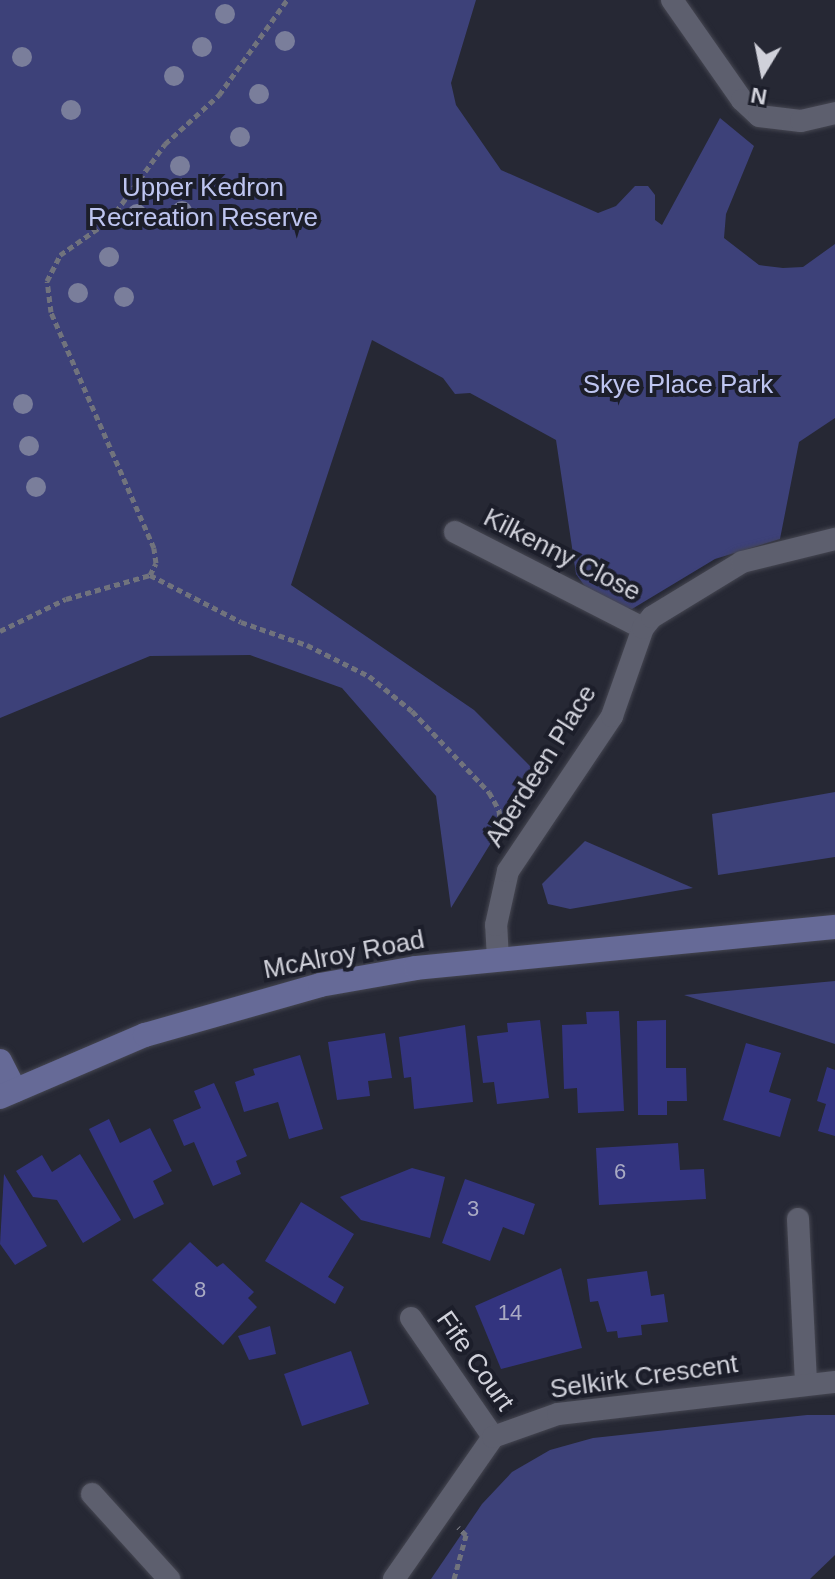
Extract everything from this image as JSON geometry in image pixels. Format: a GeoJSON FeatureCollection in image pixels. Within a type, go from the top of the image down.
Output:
{"type":"FeatureCollection","features":[{"type":"Feature","properties":{"kind":"street"},"geometry":{"type":"LineString","coordinates":[[672,0],[742,100],[759,116],[801,121],[835,113]]}},
{"type":"Feature","properties":{"kind":"street","name":"Kilkenny Close"},"geometry":{"type":"LineString","coordinates":[[455,532],[643,628]]}},
{"type":"Feature","properties":{"kind":"street"},"geometry":{"type":"LineString","coordinates":[[643,628],[652,617],[742,562],[835,539]]}},
{"type":"Feature","properties":{"kind":"street","name":"Aberdeen Place"},"geometry":{"type":"LineString","coordinates":[[498,960],[496,925],[508,871],[612,716],[643,628]]}},
{"type":"Feature","properties":{"kind":"street","name":"McAlroy Road"},"geometry":{"type":"LineString","coordinates":[[7,1093],[145,1035],[273,996],[378,973],[835,927]]}},
{"type":"Feature","properties":{"kind":"street"},"geometry":{"type":"LineString","coordinates":[[0,1061],[7,1093]]}},
{"type":"Feature","properties":{"kind":"street"},"geometry":{"type":"LineString","coordinates":[[798,1219],[806,1383]]}},
{"type":"Feature","properties":{"kind":"street","name":"Fife Court"},"geometry":{"type":"LineString","coordinates":[[411,1318],[493,1437]]}},
{"type":"Feature","properties":{"kind":"street","name":"Selkirk Crescent"},"geometry":{"type":"LineString","coordinates":[[493,1437],[558,1414],[835,1382]]}},
{"type":"Feature","properties":{"kind":"street"},"geometry":{"type":"LineString","coordinates":[[394,1579],[493,1437]]}},
{"type":"Feature","properties":{"kind":"street"},"geometry":{"type":"LineString","coordinates":[[92,1494],[169,1579]]}},
{"type":"Feature","properties":{"kind":"path"},"geometry":{"type":"LineString","coordinates":[[150,575],[156,563],[154,548],[51,312],[47,281],[60,255],[110,220],[165,144],[219,95],[287,0]]}},
{"type":"Feature","properties":{"kind":"path"},"geometry":{"type":"LineString","coordinates":[[0,631],[66,599],[150,575],[241,622],[307,645],[369,676],[412,711],[489,792],[499,810],[502,838]]}},
{"type":"Feature","properties":{"kind":"path"},"geometry":{"type":"LineString","coordinates":[[454,1579],[466,1535],[457,1526]]}},
{"type":"Feature","properties":{"kind":"green space","name":"Upper Kedron Recreation Reserve"},"geometry":{"type":"Polygon","coordinates":[[[0,0],[476,0],[451,83],[456,105],[501,170],[598,213],[616,206],[635,186],[648,186],[655,195],[655,220],[662,225],[720,118],[754,146],[726,214],[724,238],[759,265],[783,268],[803,267],[835,244],[835,418],[799,442],[780,539],[715,559],[632,609],[609,605],[589,592],[576,574],[556,440],[470,393],[455,394],[443,378],[372,340],[291,585],[474,710],[535,771],[451,908],[436,796],[342,688],[250,655],[150,656],[0,718],[0,0]]]}},
{"type":"Feature","properties":{"kind":"green space"},"geometry":{"type":"Polygon","coordinates":[[[835,792],[835,857],[718,875],[712,814],[835,792]]]}},
{"type":"Feature","properties":{"kind":"green space"},"geometry":{"type":"Polygon","coordinates":[[[585,841],[693,888],[570,909],[548,904],[542,884],[585,841]]]}},
{"type":"Feature","properties":{"kind":"green space"},"geometry":{"type":"Polygon","coordinates":[[[835,981],[835,1044],[684,995],[835,981]]]}},
{"type":"Feature","properties":{"kind":"green space"},"geometry":{"type":"Polygon","coordinates":[[[807,1415],[835,1415],[835,1555],[810,1579],[431,1579],[482,1504],[512,1472],[550,1450],[593,1438],[807,1415]]]}},
{"type":"Feature","properties":{"kind":"building"},"geometry":{"type":"Polygon","coordinates":[[[619,1011],[624,1111],[578,1113],[577,1088],[564,1089],[562,1025],[587,1024],[586,1012],[619,1011]]]}},
{"type":"Feature","properties":{"kind":"building"},"geometry":{"type":"Polygon","coordinates":[[[540,1020],[549,1098],[497,1104],[494,1082],[483,1083],[477,1036],[508,1032],[507,1023],[540,1020]]]}},
{"type":"Feature","properties":{"kind":"building"},"geometry":{"type":"Polygon","coordinates":[[[666,1020],[666,1068],[686,1068],[687,1101],[667,1101],[667,1115],[638,1115],[637,1021],[666,1020]]]}},
{"type":"Feature","properties":{"kind":"building"},"geometry":{"type":"Polygon","coordinates":[[[465,1025],[473,1102],[414,1109],[411,1077],[404,1078],[399,1037],[465,1025]]]}},
{"type":"Feature","properties":{"kind":"building"},"geometry":{"type":"Polygon","coordinates":[[[385,1033],[392,1078],[368,1081],[370,1096],[337,1100],[328,1042],[385,1033]]]}},
{"type":"Feature","properties":{"kind":"building"},"geometry":{"type":"Polygon","coordinates":[[[746,1043],[781,1053],[769,1092],[791,1099],[780,1137],[723,1120],[746,1043]]]}},
{"type":"Feature","properties":{"kind":"building"},"geometry":{"type":"Polygon","coordinates":[[[300,1055],[323,1129],[289,1139],[278,1102],[244,1112],[235,1082],[255,1075],[253,1069],[300,1055]]]}},
{"type":"Feature","properties":{"kind":"building"},"geometry":{"type":"Polygon","coordinates":[[[827,1067],[835,1070],[835,1136],[818,1131],[826,1104],[817,1101],[827,1067]]]}},
{"type":"Feature","properties":{"kind":"building"},"geometry":{"type":"Polygon","coordinates":[[[214,1083],[247,1156],[236,1161],[241,1174],[213,1186],[194,1142],[184,1146],[173,1120],[201,1108],[194,1091],[214,1083]]]}},
{"type":"Feature","properties":{"kind":"building"},"geometry":{"type":"Polygon","coordinates":[[[109,1119],[120,1143],[150,1128],[172,1171],[153,1181],[164,1204],[134,1219],[89,1129],[109,1119]]]}},
{"type":"Feature","properties":{"kind":"building"},"geometry":{"type":"Polygon","coordinates":[[[678,1143],[680,1170],[704,1169],[706,1199],[599,1205],[596,1148],[678,1143]]]}},
{"type":"Feature","properties":{"kind":"building"},"geometry":{"type":"Polygon","coordinates":[[[80,1154],[121,1220],[83,1243],[57,1200],[33,1197],[16,1171],[42,1155],[52,1172],[80,1154]]]}},
{"type":"Feature","properties":{"kind":"building"},"geometry":{"type":"Polygon","coordinates":[[[412,1168],[445,1177],[430,1238],[361,1220],[340,1197],[412,1168]]]}},
{"type":"Feature","properties":{"kind":"building"},"geometry":{"type":"Polygon","coordinates":[[[4,1174],[47,1246],[15,1265],[0,1244],[4,1174]]]}},
{"type":"Feature","properties":{"kind":"building"},"geometry":{"type":"Polygon","coordinates":[[[465,1179],[535,1204],[524,1235],[503,1227],[490,1261],[442,1243],[465,1179]]]}},
{"type":"Feature","properties":{"kind":"building"},"geometry":{"type":"Polygon","coordinates":[[[301,1202],[354,1234],[328,1277],[344,1287],[335,1304],[265,1261],[301,1202]]]}},
{"type":"Feature","properties":{"kind":"building"},"geometry":{"type":"Polygon","coordinates":[[[190,1242],[217,1267],[223,1263],[254,1292],[248,1298],[257,1307],[223,1345],[152,1280],[190,1242]]]}},
{"type":"Feature","properties":{"kind":"building"},"geometry":{"type":"Polygon","coordinates":[[[561,1268],[582,1348],[501,1369],[475,1306],[561,1268]]]}},
{"type":"Feature","properties":{"kind":"building"},"geometry":{"type":"Polygon","coordinates":[[[647,1271],[651,1296],[664,1294],[668,1322],[641,1325],[642,1335],[618,1338],[617,1331],[607,1332],[598,1301],[590,1302],[587,1279],[647,1271]]]}},
{"type":"Feature","properties":{"kind":"building"},"geometry":{"type":"Polygon","coordinates":[[[270,1326],[276,1354],[249,1360],[238,1336],[270,1326]]]}},
{"type":"Feature","properties":{"kind":"building"},"geometry":{"type":"Polygon","coordinates":[[[351,1351],[369,1404],[302,1426],[284,1374],[351,1351]]]}},
{"type":"Feature","properties":{"kind":"park label","name":"Skye Place Park"},"geometry":{"type":"Point","coordinates":[678,385]}}]}
